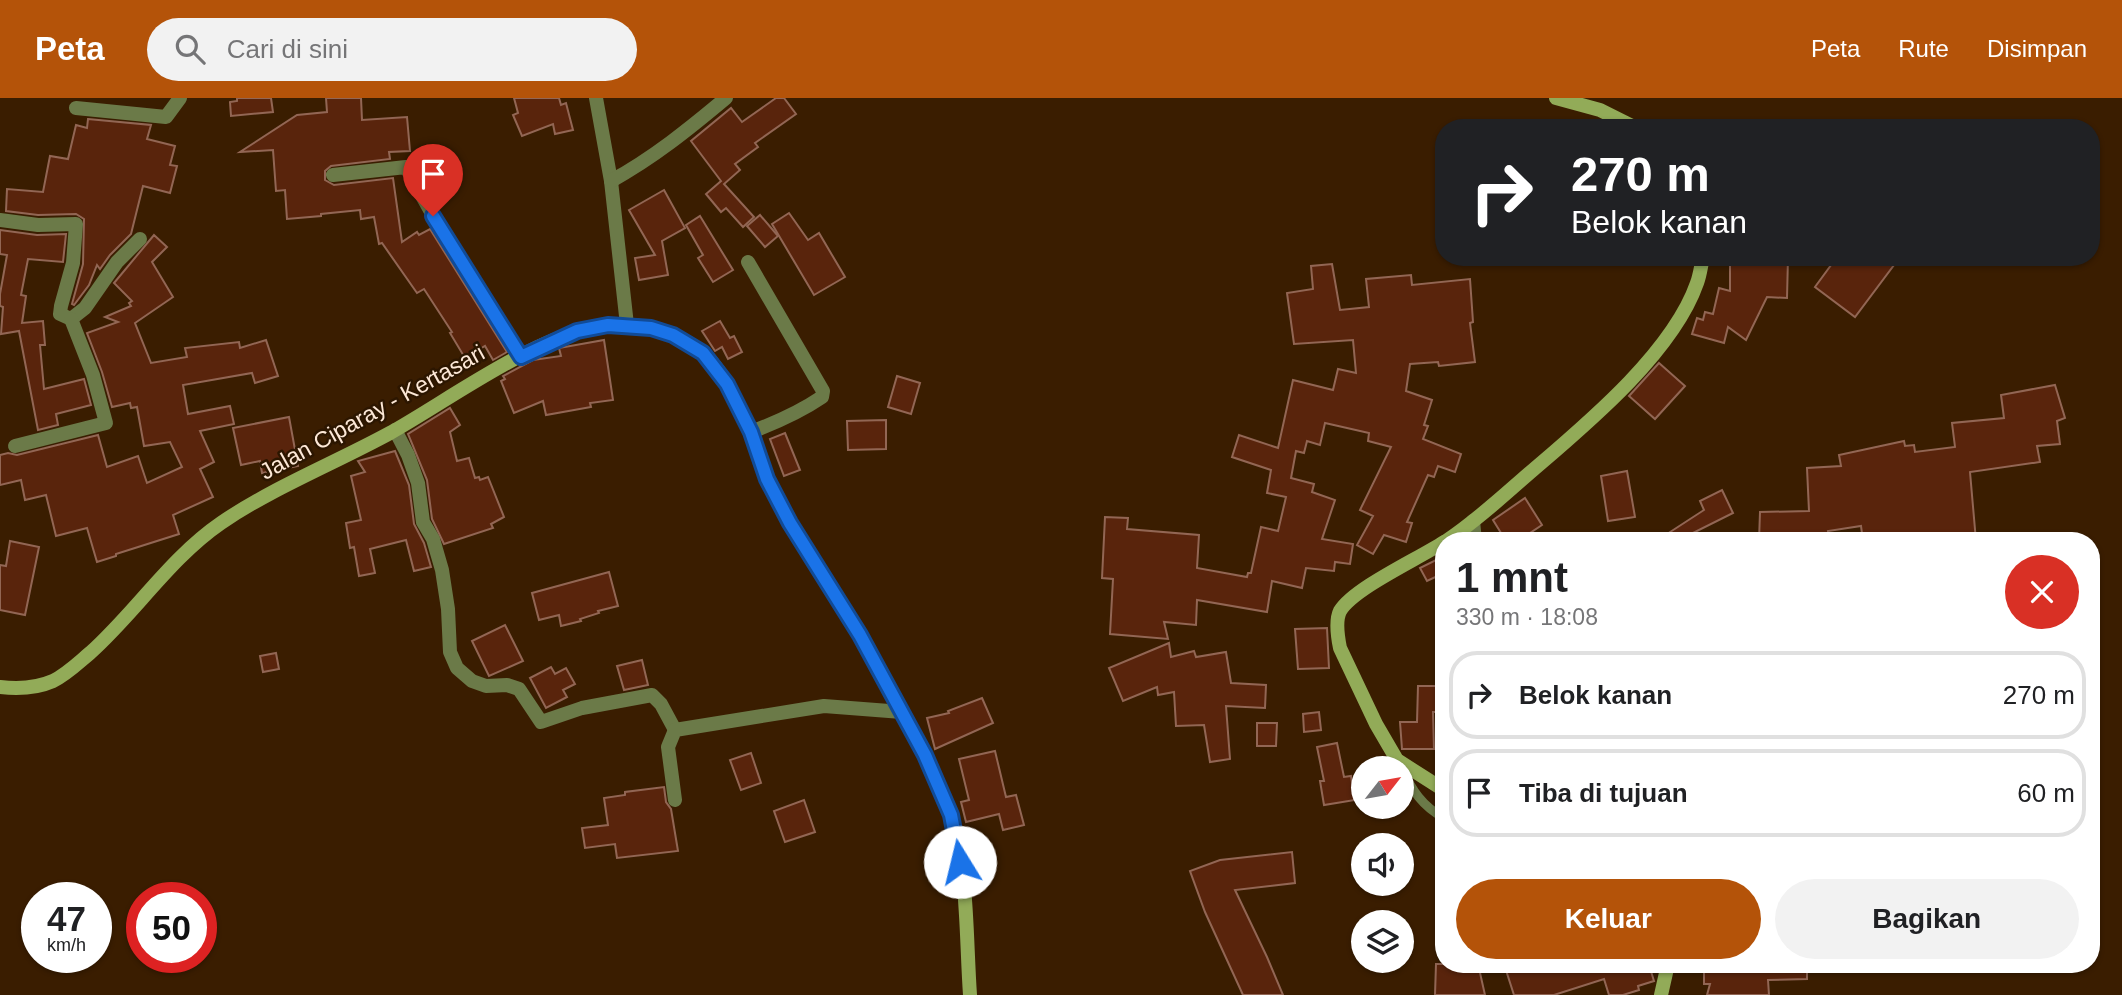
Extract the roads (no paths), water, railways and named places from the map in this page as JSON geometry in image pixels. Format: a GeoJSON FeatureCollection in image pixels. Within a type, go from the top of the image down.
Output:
{"type":"FeatureCollection","features":[{"type":"Feature","properties":{"kind":"main road"},"geometry":{"type":"LineString","coordinates":[[1556,98],[1600,110],[1618,119]]}},
{"type":"Feature","properties":{"kind":"main road"},"geometry":{"type":"LineString","coordinates":[[1458,532],[1550,455],[1631,380],[1657,351],[1684,310],[1698,283],[1701,266]]}},
{"type":"Feature","properties":{"kind":"main road","name":"Jalan Ciparay - Kertasari"},"geometry":{"type":"LineString","coordinates":[[0,687],[29,687],[51,682],[70,670],[104,640],[198,541],[260,500],[395,430],[521,357],[577,331],[608,325],[651,328],[673,335],[703,353],[727,384],[751,432],[767,479],[790,523],[860,635],[936,779],[956,834],[970,995]]}},
{"type":"Feature","properties":{"kind":"main road"},"geometry":{"type":"LineString","coordinates":[[1394,756],[1340,648],[1337,636],[1339,612],[1356,593],[1435,548]]}},
{"type":"Feature","properties":{"kind":"main road"},"geometry":{"type":"LineString","coordinates":[[1414,774],[1435,785]]}},
{"type":"Feature","properties":{"kind":"main road"},"geometry":{"type":"LineString","coordinates":[[1661,995],[1666,973]]}},
{"type":"Feature","properties":{"kind":"street"},"geometry":{"type":"LineString","coordinates":[[76,108],[166,117],[180,98]]}},
{"type":"Feature","properties":{"kind":"street"},"geometry":{"type":"LineString","coordinates":[[596,98],[611,181],[627,325]]}},
{"type":"Feature","properties":{"kind":"street"},"geometry":{"type":"LineString","coordinates":[[611,181],[678,138],[726,98]]}},
{"type":"Feature","properties":{"kind":"street"},"geometry":{"type":"LineString","coordinates":[[333,175],[406,167],[453,251],[521,357]]}},
{"type":"Feature","properties":{"kind":"street"},"geometry":{"type":"LineString","coordinates":[[0,220],[38,225],[76,224],[74,263],[60,314],[71,319],[93,375],[106,423],[15,446]]}},
{"type":"Feature","properties":{"kind":"street"},"geometry":{"type":"LineString","coordinates":[[71,319],[85,307],[117,262],[140,239]]}},
{"type":"Feature","properties":{"kind":"street"},"geometry":{"type":"LineString","coordinates":[[748,262],[823,391],[822,397],[813,403],[771,425],[751,432]]}},
{"type":"Feature","properties":{"kind":"street"},"geometry":{"type":"LineString","coordinates":[[395,430],[418,483],[423,522],[436,549],[447,598],[450,652],[457,668],[472,681],[486,686],[507,685],[519,690],[541,722],[582,708],[652,695],[661,704],[675,730]]}},
{"type":"Feature","properties":{"kind":"street"},"geometry":{"type":"LineString","coordinates":[[1473,521],[1474,532]]}},
{"type":"Feature","properties":{"kind":"street"},"geometry":{"type":"LineString","coordinates":[[675,730],[824,706],[902,712]]}},
{"type":"Feature","properties":{"kind":"street"},"geometry":{"type":"LineString","coordinates":[[675,730],[668,747],[676,800]]}},
{"type":"Feature","properties":{"kind":"lane"},"geometry":{"type":"LineString","coordinates":[[1414,792],[1435,813]]}}]}
